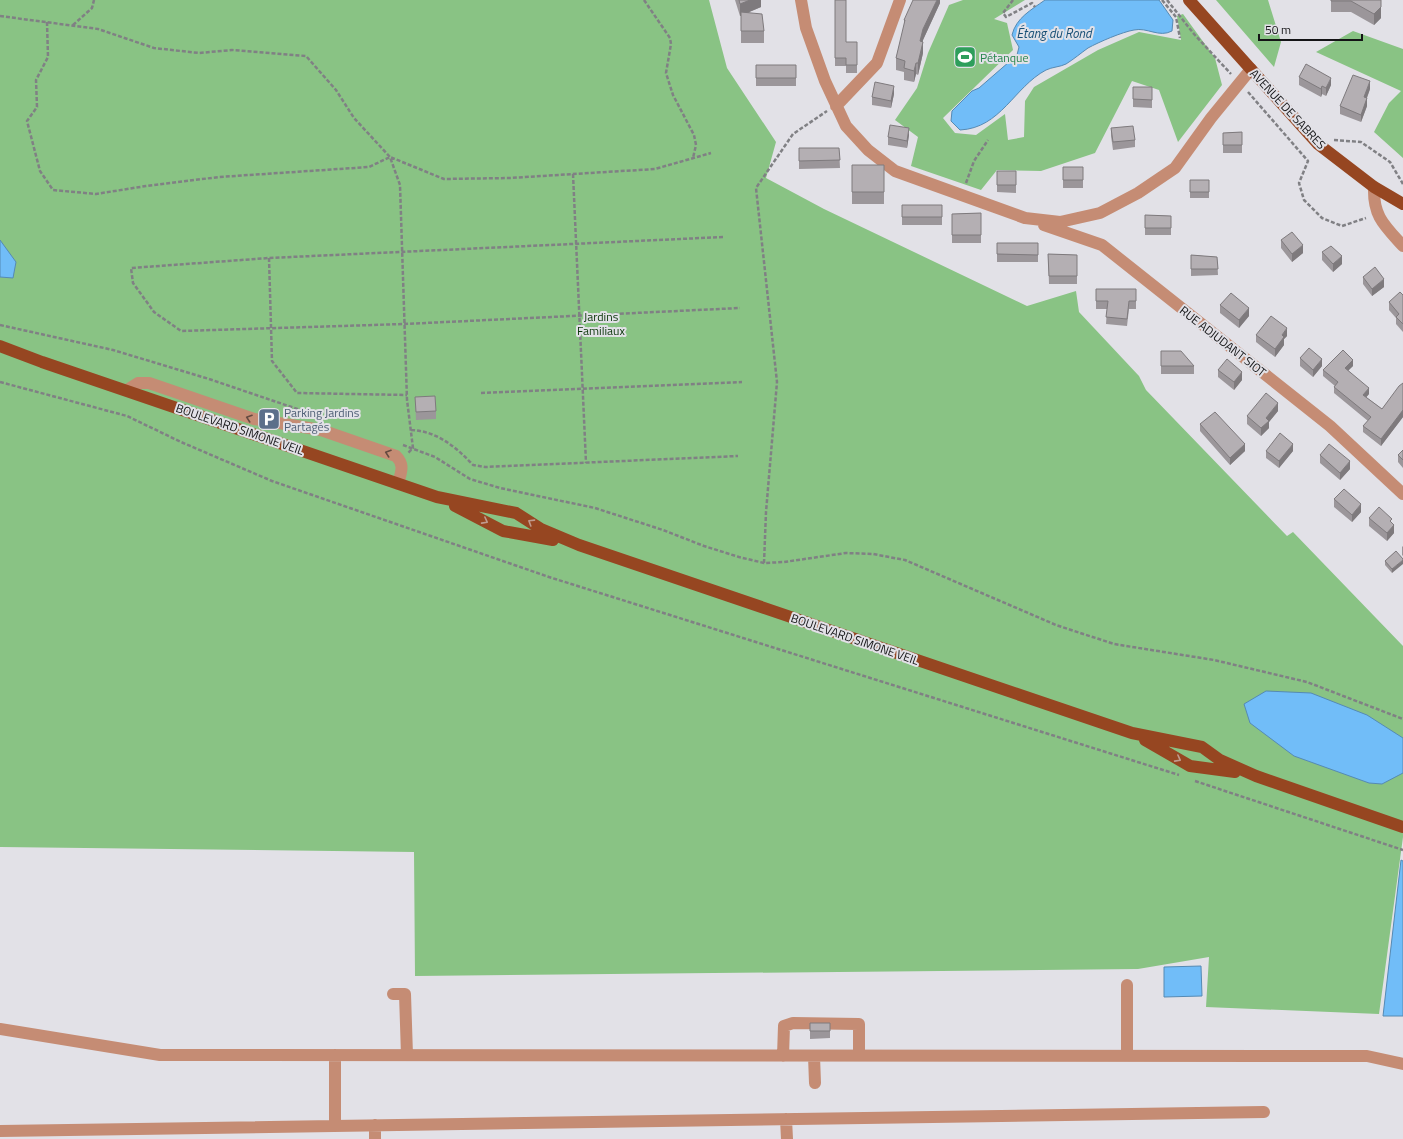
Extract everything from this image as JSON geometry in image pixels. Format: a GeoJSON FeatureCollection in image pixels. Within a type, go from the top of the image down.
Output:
{"type":"FeatureCollection","features":[{"type":"Feature","properties":{"kind":"main road","name":"AVENUE DE SABRES"},"geometry":{"type":"LineString","coordinates":[[1189,0],[1318,144],[1374,187],[1401,203]]}},
{"type":"Feature","properties":{"kind":"main road","name":"BOULEVARD SIMONE VEIL"},"geometry":{"type":"LineString","coordinates":[[0,346],[42,362],[438,497],[516,513],[541,529],[579,545],[1132,733],[1202,747],[1220,760],[1256,776],[1403,827]]}},
{"type":"Feature","properties":{"kind":"main road","name":"BOULEVARD SIMONE VEIL"},"geometry":{"type":"LineString","coordinates":[[0,351],[42,362]]}},
{"type":"Feature","properties":{"kind":"main road","name":"BOULEVARD SIMONE VEIL"},"geometry":{"type":"LineString","coordinates":[[438,497],[503,531],[579,545]]}},
{"type":"Feature","properties":{"kind":"main road","name":"BOULEVARD SIMONE VEIL"},"geometry":{"type":"LineString","coordinates":[[1132,733],[1190,766],[1216,768],[1256,776]]}},
{"type":"Feature","properties":{"kind":"street"},"geometry":{"type":"LineString","coordinates":[[801,0],[806,28],[825,81],[836,106],[846,126],[868,150],[895,171],[1025,218],[1060,222],[1100,213],[1138,193],[1175,168],[1211,118],[1251,69]]}},
{"type":"Feature","properties":{"kind":"street"},"geometry":{"type":"LineString","coordinates":[[836,106],[877,63],[900,0]]}},
{"type":"Feature","properties":{"kind":"street"},"geometry":{"type":"LineString","coordinates":[[1374,187],[1374,204],[1378,214],[1382,222],[1403,246]]}},
{"type":"Feature","properties":{"kind":"street","name":"RUE ADJUDANT SIOT"},"geometry":{"type":"LineString","coordinates":[[1025,218],[1102,245],[1330,426],[1403,494]]}},
{"type":"Feature","properties":{"kind":"street"},"geometry":{"type":"LineString","coordinates":[[126,390],[138,383],[149,383],[254,419],[321,430],[396,456],[401,461],[402,468],[398,484]]}},
{"type":"Feature","properties":{"kind":"street"},"geometry":{"type":"LineString","coordinates":[[1127,985],[1127,1056]]}},
{"type":"Feature","properties":{"kind":"street"},"geometry":{"type":"LineString","coordinates":[[393,994],[405,994],[406,1056]]}},
{"type":"Feature","properties":{"kind":"street"},"geometry":{"type":"LineString","coordinates":[[783,1056],[784,1026],[793,1023],[859,1024],[859,1055]]}},
{"type":"Feature","properties":{"kind":"street"},"geometry":{"type":"LineString","coordinates":[[0,1029],[160,1055],[1367,1056],[1403,1064]]}},
{"type":"Feature","properties":{"kind":"street"},"geometry":{"type":"LineString","coordinates":[[334,1056],[335,1126]]}},
{"type":"Feature","properties":{"kind":"street"},"geometry":{"type":"LineString","coordinates":[[814,1056],[815,1084]]}},
{"type":"Feature","properties":{"kind":"street"},"geometry":{"type":"LineString","coordinates":[[0,1131],[1264,1112]]}},
{"type":"Feature","properties":{"kind":"street"},"geometry":{"type":"LineString","coordinates":[[786,1119],[787,1139]]}},
{"type":"Feature","properties":{"kind":"street"},"geometry":{"type":"LineString","coordinates":[[375,1125],[375,1139]]}},
{"type":"Feature","properties":{"kind":"path"},"geometry":{"type":"LineString","coordinates":[[73,25],[92,8],[94,0]]}},
{"type":"Feature","properties":{"kind":"path"},"geometry":{"type":"LineString","coordinates":[[644,0],[670,38],[671,44],[666,73],[673,95],[694,135],[696,145],[693,158]]}},
{"type":"Feature","properties":{"kind":"path"},"geometry":{"type":"LineString","coordinates":[[1013,0],[1003,13],[1006,17],[1032,3],[1035,7]]}},
{"type":"Feature","properties":{"kind":"path"},"geometry":{"type":"LineString","coordinates":[[1162,0],[1176,17],[1180,38]]}},
{"type":"Feature","properties":{"kind":"path"},"geometry":{"type":"LineString","coordinates":[[1167,0],[1194,34],[1240,83],[1308,161],[1299,183],[1304,200],[1322,218],[1342,226],[1378,214]]}},
{"type":"Feature","properties":{"kind":"path"},"geometry":{"type":"LineString","coordinates":[[0,16],[98,29],[154,48],[199,53],[232,50],[306,56],[336,90],[354,118],[390,157],[400,185],[407,396],[412,448]]}},
{"type":"Feature","properties":{"kind":"path"},"geometry":{"type":"LineString","coordinates":[[47,22],[48,57],[36,80],[37,107],[27,121],[40,171],[53,190],[96,194],[219,177],[369,167],[390,157],[444,179],[655,169],[711,153]]}},
{"type":"Feature","properties":{"kind":"path"},"geometry":{"type":"LineString","coordinates":[[764,563],[766,512],[777,382],[776,357],[756,188],[793,134],[836,106]]}},
{"type":"Feature","properties":{"kind":"path"},"geometry":{"type":"LineString","coordinates":[[962,195],[974,161],[988,140]]}},
{"type":"Feature","properties":{"kind":"path"},"geometry":{"type":"LineString","coordinates":[[1327,140],[1361,142],[1390,162],[1403,184]]}},
{"type":"Feature","properties":{"kind":"path"},"geometry":{"type":"LineString","coordinates":[[572,174],[586,463]]}},
{"type":"Feature","properties":{"kind":"path"},"geometry":{"type":"LineString","coordinates":[[723,237],[269,258],[131,268],[133,283],[154,312],[181,331],[404,324],[740,308]]}},
{"type":"Feature","properties":{"kind":"path"},"geometry":{"type":"LineString","coordinates":[[269,258],[272,362],[297,393],[407,396]]}},
{"type":"Feature","properties":{"kind":"path"},"geometry":{"type":"LineString","coordinates":[[0,325],[113,350],[167,366],[318,416]]}},
{"type":"Feature","properties":{"kind":"path"},"geometry":{"type":"LineString","coordinates":[[0,382],[127,416],[181,442],[272,481],[548,577],[1181,776]]}},
{"type":"Feature","properties":{"kind":"path"},"geometry":{"type":"LineString","coordinates":[[481,392],[742,382]]}},
{"type":"Feature","properties":{"kind":"path"},"geometry":{"type":"LineString","coordinates":[[411,430],[421,430],[437,436],[457,448],[473,465],[485,467],[738,456]]}},
{"type":"Feature","properties":{"kind":"path"},"geometry":{"type":"LineString","coordinates":[[398,443],[435,457],[470,479],[500,488],[595,508],[663,530],[704,546],[764,563],[784,562],[846,553],[873,554],[905,560],[1056,625],[1114,644],[1214,660],[1307,682],[1403,719]]}},
{"type":"Feature","properties":{"kind":"path"},"geometry":{"type":"LineString","coordinates":[[1189,779],[1403,850]]}},
{"type":"Feature","properties":{"kind":"green space","name":"Jardins Familiaux"},"geometry":{"type":"Polygon","coordinates":[[[0,0],[709,0],[727,68],[776,142],[766,178],[824,209],[1027,306],[1076,291],[1079,312],[1139,376],[1146,390],[1287,536],[1293,532],[1403,646],[1403,837],[1379,1014],[1206,1007],[1209,957],[1138,969],[415,976],[414,852],[0,847],[0,0]]]}},
{"type":"Feature","properties":{"kind":"green space"},"geometry":{"type":"Polygon","coordinates":[[[963,0],[1025,0],[994,19],[1007,23],[1013,50],[943,118],[955,133],[976,135],[1005,114],[1008,140],[1024,137],[1025,101],[1034,87],[1098,50],[1139,32],[1181,40],[1177,16],[1183,14],[1215,58],[1222,85],[1178,142],[1159,90],[1132,81],[1095,153],[1041,171],[997,170],[981,190],[911,166],[918,137],[895,120],[917,88],[928,53],[949,5],[963,0]]]}},
{"type":"Feature","properties":{"kind":"green space"},"geometry":{"type":"Polygon","coordinates":[[[1216,0],[1268,0],[1281,42],[1274,67],[1216,0]]]}},
{"type":"Feature","properties":{"kind":"green space"},"geometry":{"type":"Polygon","coordinates":[[[1353,31],[1403,49],[1403,158],[1374,132],[1389,103],[1401,91],[1316,52],[1353,31]]]}},
{"type":"Feature","properties":{"kind":"water","name":"Étang du Rond"},"geometry":{"type":"Polygon","coordinates":[[[1045,0],[1159,0],[1173,20],[1172,31],[1167,33],[1158,33],[1139,29],[1117,35],[1098,43],[1088,48],[1066,64],[1046,70],[1035,77],[997,115],[986,122],[974,128],[960,130],[951,121],[952,111],[972,91],[979,88],[1017,55],[1019,47],[1012,35],[1014,29],[1029,11],[1045,0]]]}},
{"type":"Feature","properties":{"kind":"water"},"geometry":{"type":"Polygon","coordinates":[[[0,240],[16,262],[13,278],[0,277],[0,240]]]}},
{"type":"Feature","properties":{"kind":"water"},"geometry":{"type":"Polygon","coordinates":[[[1266,691],[1311,693],[1367,715],[1403,738],[1403,773],[1382,784],[1369,783],[1294,756],[1250,723],[1244,704],[1266,691]]]}},
{"type":"Feature","properties":{"kind":"water"},"geometry":{"type":"Polygon","coordinates":[[[1401,860],[1403,861],[1403,1016],[1383,1016],[1401,860]]]}},
{"type":"Feature","properties":{"kind":"water"},"geometry":{"type":"Polygon","coordinates":[[[1201,966],[1202,996],[1164,997],[1164,967],[1201,966]]]}},
{"type":"Feature","properties":{"kind":"building"},"geometry":{"type":"Polygon","coordinates":[[[739,0],[750,0],[740,4],[739,0]]]}},
{"type":"Feature","properties":{"kind":"building"},"geometry":{"type":"Polygon","coordinates":[[[835,0],[846,0],[846,42],[857,42],[857,65],[846,65],[846,58],[835,58],[835,0]]]}},
{"type":"Feature","properties":{"kind":"building"},"geometry":{"type":"Polygon","coordinates":[[[913,0],[937,0],[923,29],[920,41],[923,42],[918,63],[916,63],[914,71],[904,68],[905,61],[896,58],[904,20],[913,0]]]}},
{"type":"Feature","properties":{"kind":"building"},"geometry":{"type":"Polygon","coordinates":[[[1331,0],[1381,0],[1381,7],[1374,14],[1351,1],[1331,0]]]}},
{"type":"Feature","properties":{"kind":"building"},"geometry":{"type":"Polygon","coordinates":[[[741,12],[762,14],[764,31],[741,31],[741,12]]]}},
{"type":"Feature","properties":{"kind":"building"},"geometry":{"type":"Polygon","coordinates":[[[1306,64],[1331,78],[1326,88],[1322,86],[1321,89],[1299,77],[1306,64]]]}},
{"type":"Feature","properties":{"kind":"building"},"geometry":{"type":"Polygon","coordinates":[[[756,65],[796,65],[796,78],[756,78],[756,65]]]}},
{"type":"Feature","properties":{"kind":"building"},"geometry":{"type":"Polygon","coordinates":[[[1353,75],[1370,81],[1364,97],[1367,98],[1361,115],[1340,106],[1353,75]]]}},
{"type":"Feature","properties":{"kind":"building"},"geometry":{"type":"Polygon","coordinates":[[[875,82],[894,86],[891,101],[872,97],[875,82]]]}},
{"type":"Feature","properties":{"kind":"building"},"geometry":{"type":"Polygon","coordinates":[[[1133,87],[1152,87],[1152,100],[1133,99],[1133,87]]]}},
{"type":"Feature","properties":{"kind":"building"},"geometry":{"type":"Polygon","coordinates":[[[890,125],[909,128],[907,141],[888,137],[890,125]]]}},
{"type":"Feature","properties":{"kind":"building"},"geometry":{"type":"Polygon","coordinates":[[[1133,126],[1135,140],[1113,142],[1111,128],[1133,126]]]}},
{"type":"Feature","properties":{"kind":"building"},"geometry":{"type":"Polygon","coordinates":[[[1242,132],[1242,145],[1223,145],[1223,133],[1242,132]]]}},
{"type":"Feature","properties":{"kind":"building"},"geometry":{"type":"Polygon","coordinates":[[[799,148],[839,148],[840,160],[799,161],[799,148]]]}},
{"type":"Feature","properties":{"kind":"building"},"geometry":{"type":"Polygon","coordinates":[[[852,165],[884,165],[884,192],[852,192],[852,165]]]}},
{"type":"Feature","properties":{"kind":"building"},"geometry":{"type":"Polygon","coordinates":[[[1063,167],[1083,167],[1083,180],[1063,180],[1063,167]]]}},
{"type":"Feature","properties":{"kind":"building"},"geometry":{"type":"Polygon","coordinates":[[[997,171],[1016,171],[1016,185],[997,185],[997,171]]]}},
{"type":"Feature","properties":{"kind":"building"},"geometry":{"type":"Polygon","coordinates":[[[1190,180],[1209,180],[1209,192],[1190,192],[1190,180]]]}},
{"type":"Feature","properties":{"kind":"building"},"geometry":{"type":"Polygon","coordinates":[[[902,205],[942,205],[942,217],[902,217],[902,205]]]}},
{"type":"Feature","properties":{"kind":"building"},"geometry":{"type":"Polygon","coordinates":[[[981,213],[981,235],[952,235],[952,214],[981,213]]]}},
{"type":"Feature","properties":{"kind":"building"},"geometry":{"type":"Polygon","coordinates":[[[1145,215],[1171,216],[1171,228],[1145,228],[1145,215]]]}},
{"type":"Feature","properties":{"kind":"building"},"geometry":{"type":"Polygon","coordinates":[[[1292,232],[1303,245],[1292,254],[1281,240],[1292,232]]]}},
{"type":"Feature","properties":{"kind":"building"},"geometry":{"type":"Polygon","coordinates":[[[997,243],[1038,243],[1038,255],[997,254],[997,243]]]}},
{"type":"Feature","properties":{"kind":"building"},"geometry":{"type":"Polygon","coordinates":[[[1331,246],[1342,256],[1333,264],[1322,252],[1331,246]]]}},
{"type":"Feature","properties":{"kind":"building"},"geometry":{"type":"Polygon","coordinates":[[[1048,254],[1077,255],[1077,276],[1049,276],[1048,254]]]}},
{"type":"Feature","properties":{"kind":"building"},"geometry":{"type":"Polygon","coordinates":[[[1191,255],[1217,257],[1218,269],[1191,269],[1191,255]]]}},
{"type":"Feature","properties":{"kind":"building"},"geometry":{"type":"Polygon","coordinates":[[[1375,267],[1384,279],[1372,289],[1363,277],[1375,267]]]}},
{"type":"Feature","properties":{"kind":"building"},"geometry":{"type":"Polygon","coordinates":[[[1096,289],[1136,289],[1136,301],[1129,301],[1127,319],[1106,317],[1108,301],[1096,301],[1096,289]]]}},
{"type":"Feature","properties":{"kind":"building"},"geometry":{"type":"Polygon","coordinates":[[[1400,292],[1403,295],[1403,324],[1396,317],[1399,314],[1389,302],[1400,292]]]}},
{"type":"Feature","properties":{"kind":"building"},"geometry":{"type":"Polygon","coordinates":[[[1231,293],[1249,308],[1239,320],[1220,305],[1231,293]]]}},
{"type":"Feature","properties":{"kind":"building"},"geometry":{"type":"Polygon","coordinates":[[[1271,316],[1287,328],[1282,335],[1284,337],[1275,349],[1256,335],[1271,316]]]}},
{"type":"Feature","properties":{"kind":"building"},"geometry":{"type":"Polygon","coordinates":[[[1309,348],[1322,359],[1313,370],[1300,358],[1309,348]]]}},
{"type":"Feature","properties":{"kind":"building"},"geometry":{"type":"Polygon","coordinates":[[[1343,350],[1353,360],[1345,368],[1369,388],[1363,395],[1382,409],[1399,386],[1403,383],[1403,410],[1381,439],[1363,426],[1371,417],[1334,387],[1338,382],[1323,370],[1343,350]]]}},
{"type":"Feature","properties":{"kind":"building"},"geometry":{"type":"Polygon","coordinates":[[[1161,351],[1181,351],[1194,366],[1161,366],[1161,351]]]}},
{"type":"Feature","properties":{"kind":"building"},"geometry":{"type":"Polygon","coordinates":[[[1227,359],[1242,372],[1234,382],[1218,370],[1227,359]]]}},
{"type":"Feature","properties":{"kind":"building"},"geometry":{"type":"Polygon","coordinates":[[[1266,393],[1278,403],[1266,418],[1269,421],[1261,428],[1247,416],[1266,393]]]}},
{"type":"Feature","properties":{"kind":"building"},"geometry":{"type":"Polygon","coordinates":[[[435,396],[436,411],[416,412],[415,397],[435,396]]]}},
{"type":"Feature","properties":{"kind":"building"},"geometry":{"type":"Polygon","coordinates":[[[1215,412],[1245,444],[1230,458],[1200,424],[1215,412]]]}},
{"type":"Feature","properties":{"kind":"building"},"geometry":{"type":"Polygon","coordinates":[[[1280,433],[1293,444],[1279,461],[1266,451],[1280,433]]]}},
{"type":"Feature","properties":{"kind":"building"},"geometry":{"type":"Polygon","coordinates":[[[1329,444],[1350,461],[1340,473],[1320,455],[1329,444]]]}},
{"type":"Feature","properties":{"kind":"building"},"geometry":{"type":"Polygon","coordinates":[[[1403,450],[1403,460],[1398,455],[1403,450]]]}},
{"type":"Feature","properties":{"kind":"building"},"geometry":{"type":"Polygon","coordinates":[[[1344,489],[1361,504],[1352,515],[1334,499],[1344,489]]]}},
{"type":"Feature","properties":{"kind":"building"},"geometry":{"type":"Polygon","coordinates":[[[1379,507],[1392,519],[1390,521],[1394,525],[1387,533],[1369,518],[1379,507]]]}},
{"type":"Feature","properties":{"kind":"building"},"geometry":{"type":"Polygon","coordinates":[[[1396,551],[1403,560],[1392,569],[1385,561],[1396,551]]]}},
{"type":"Feature","properties":{"kind":"building"},"geometry":{"type":"Polygon","coordinates":[[[810,1023],[830,1023],[830,1031],[810,1031],[810,1023]]]}},
{"type":"Feature","properties":{"kind":"place","name":"Pétanque"},"geometry":{"type":"Point","coordinates":[965,57]}},
{"type":"Feature","properties":{"kind":"place","name":"Parking Jardins Partagés"},"geometry":{"type":"Point","coordinates":[269,419]}}]}
